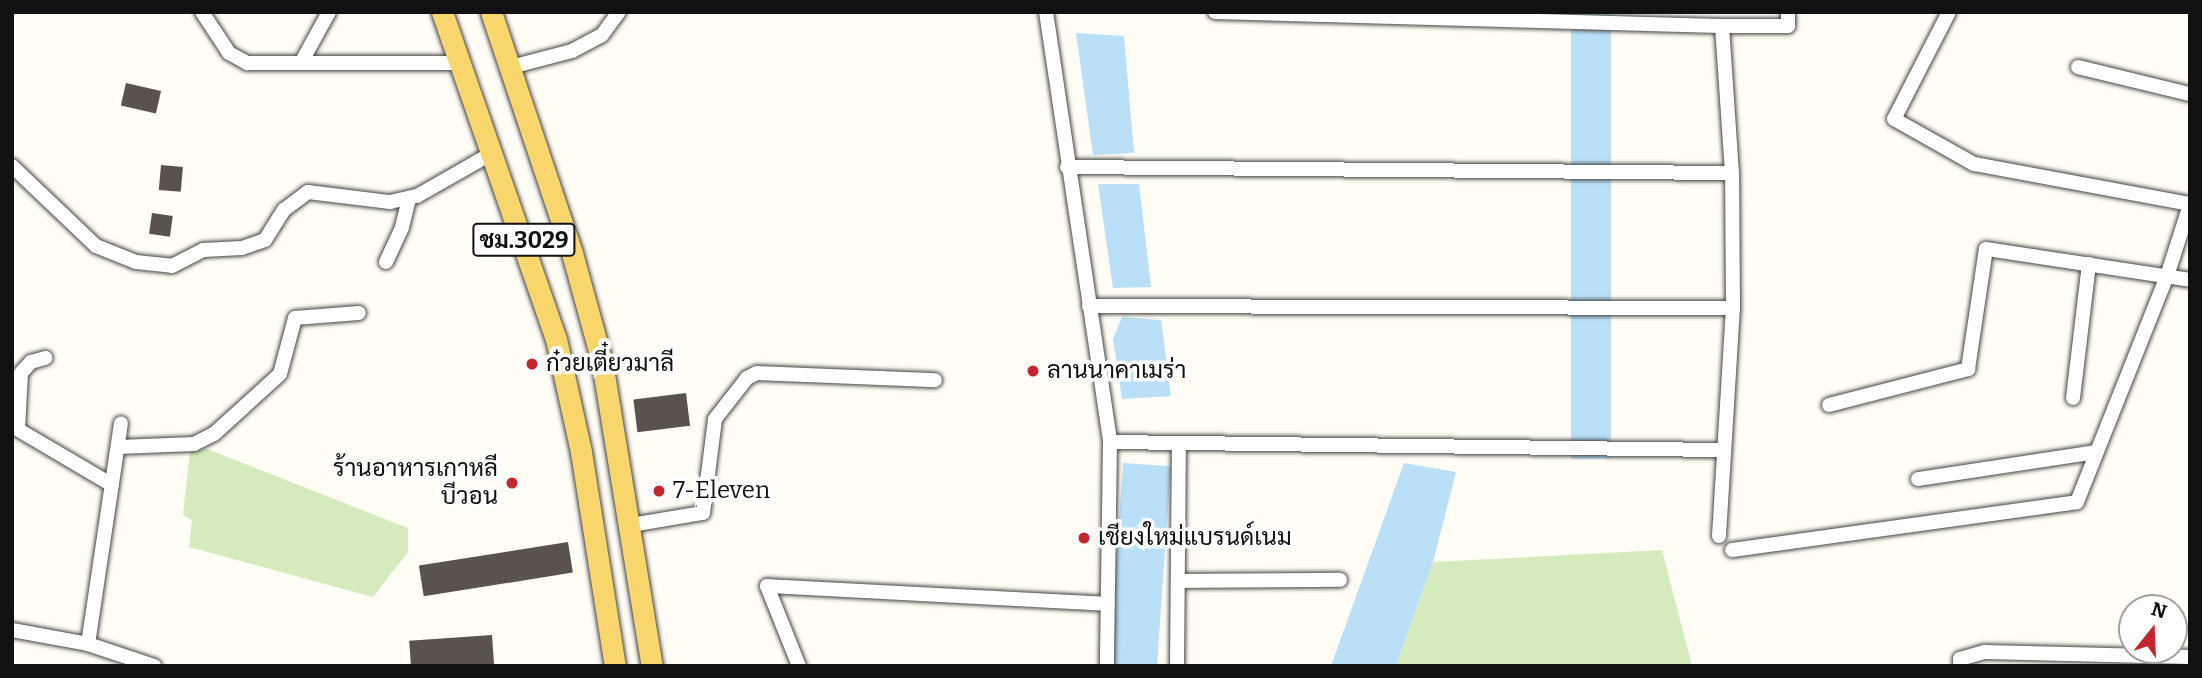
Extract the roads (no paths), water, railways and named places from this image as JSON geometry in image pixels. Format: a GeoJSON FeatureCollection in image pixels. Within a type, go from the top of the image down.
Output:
{"type":"FeatureCollection","features":[{"type":"Feature","properties":{"kind":"main road","name":"ชม.3029"},"geometry":{"type":"LineString","coordinates":[[442,12],[494,152],[556,340],[581,452],[615,666]]}},
{"type":"Feature","properties":{"kind":"main road","name":"ชม.3029"},"geometry":{"type":"LineString","coordinates":[[491,12],[511,67],[602,362],[631,525],[652,666]]}},
{"type":"Feature","properties":{"kind":"street"},"geometry":{"type":"LineString","coordinates":[[202,12],[229,52],[247,63],[461,62]]}},
{"type":"Feature","properties":{"kind":"street"},"geometry":{"type":"LineString","coordinates":[[301,63],[329,12]]}},
{"type":"Feature","properties":{"kind":"street"},"geometry":{"type":"LineString","coordinates":[[511,67],[572,51],[602,34],[619,12]]}},
{"type":"Feature","properties":{"kind":"street"},"geometry":{"type":"LineString","coordinates":[[1046,12],[1110,442],[1107,666]]}},
{"type":"Feature","properties":{"kind":"street"},"geometry":{"type":"LineString","coordinates":[[1214,12],[1549,17],[1563,22],[1723,26],[1788,19]]}},
{"type":"Feature","properties":{"kind":"street"},"geometry":{"type":"LineString","coordinates":[[1732,551],[2077,502],[2167,276],[2190,204],[1974,164],[1894,119],[1949,12]]}},
{"type":"Feature","properties":{"kind":"street"},"geometry":{"type":"LineString","coordinates":[[1719,536],[1733,308],[1732,173],[1723,26]]}},
{"type":"Feature","properties":{"kind":"street"},"geometry":{"type":"LineString","coordinates":[[2078,67],[2190,94]]}},
{"type":"Feature","properties":{"kind":"street"},"geometry":{"type":"LineString","coordinates":[[12,166],[96,246],[136,262],[172,266],[204,250],[242,248],[265,240],[285,210],[308,192],[390,202],[409,198],[494,152]]}},
{"type":"Feature","properties":{"kind":"street"},"geometry":{"type":"LineString","coordinates":[[1067,167],[1565,174],[1732,173]]}},
{"type":"Feature","properties":{"kind":"street"},"geometry":{"type":"LineString","coordinates":[[386,262],[409,198]]}},
{"type":"Feature","properties":{"kind":"street"},"geometry":{"type":"LineString","coordinates":[[1829,405],[1968,369],[1986,249],[2190,280]]}},
{"type":"Feature","properties":{"kind":"street"},"geometry":{"type":"LineString","coordinates":[[2073,398],[2089,264]]}},
{"type":"Feature","properties":{"kind":"street"},"geometry":{"type":"LineString","coordinates":[[1089,306],[1733,308]]}},
{"type":"Feature","properties":{"kind":"street"},"geometry":{"type":"LineString","coordinates":[[118,447],[194,443],[214,434],[279,374],[295,318],[359,313]]}},
{"type":"Feature","properties":{"kind":"street"},"geometry":{"type":"LineString","coordinates":[[45,358],[31,362],[21,373],[15,428],[112,485]]}},
{"type":"Feature","properties":{"kind":"street"},"geometry":{"type":"LineString","coordinates":[[631,525],[704,513],[715,419],[747,378],[757,373],[934,380]]}},
{"type":"Feature","properties":{"kind":"street"},"geometry":{"type":"LineString","coordinates":[[88,644],[121,423]]}},
{"type":"Feature","properties":{"kind":"street"},"geometry":{"type":"LineString","coordinates":[[1110,442],[1724,450]]}},
{"type":"Feature","properties":{"kind":"street"},"geometry":{"type":"LineString","coordinates":[[1177,666],[1180,444]]}},
{"type":"Feature","properties":{"kind":"street"},"geometry":{"type":"LineString","coordinates":[[1917,479],[2096,452]]}},
{"type":"Feature","properties":{"kind":"street"},"geometry":{"type":"LineString","coordinates":[[1180,580],[1340,580]]}},
{"type":"Feature","properties":{"kind":"street"},"geometry":{"type":"LineString","coordinates":[[799,666],[767,586],[1108,604]]}},
{"type":"Feature","properties":{"kind":"street"},"geometry":{"type":"LineString","coordinates":[[12,630],[88,644],[154,666]]}},
{"type":"Feature","properties":{"kind":"street"},"geometry":{"type":"LineString","coordinates":[[1960,662],[1985,652],[2190,657]]}},
{"type":"Feature","properties":{"kind":"water"},"geometry":{"type":"Polygon","coordinates":[[[1571,12],[1611,12],[1611,459],[1571,459],[1571,12]]]}},
{"type":"Feature","properties":{"kind":"water"},"geometry":{"type":"Polygon","coordinates":[[[1076,33],[1124,36],[1134,153],[1093,155],[1076,33]]]}},
{"type":"Feature","properties":{"kind":"water"},"geometry":{"type":"Polygon","coordinates":[[[1098,184],[1139,184],[1151,287],[1113,288],[1098,184]]]}},
{"type":"Feature","properties":{"kind":"water"},"geometry":{"type":"Polygon","coordinates":[[[1122,317],[1161,320],[1171,396],[1122,399],[1113,339],[1122,317]]]}},
{"type":"Feature","properties":{"kind":"water"},"geometry":{"type":"Polygon","coordinates":[[[1123,463],[1171,466],[1157,666],[1109,666],[1123,463]]]}},
{"type":"Feature","properties":{"kind":"water"},"geometry":{"type":"Polygon","coordinates":[[[1404,463],[1456,472],[1433,562],[1396,666],[1331,666],[1404,463]]]}},
{"type":"Feature","properties":{"kind":"place","name":"ก๋วยเตี๋ยวมาลี"},"geometry":{"type":"Point","coordinates":[532,364]}},
{"type":"Feature","properties":{"kind":"place","name":"ลานนาคาเมร่า"},"geometry":{"type":"Point","coordinates":[1033,371]}},
{"type":"Feature","properties":{"kind":"place","name":"ร้านอาหารเกาหลี บีวอน"},"geometry":{"type":"Point","coordinates":[512,483]}},
{"type":"Feature","properties":{"kind":"place","name":"7-Eleven"},"geometry":{"type":"Point","coordinates":[659,491]}},
{"type":"Feature","properties":{"kind":"place","name":"เชียงใหม่แบรนด์เนม"},"geometry":{"type":"Point","coordinates":[1084,538]}}]}
